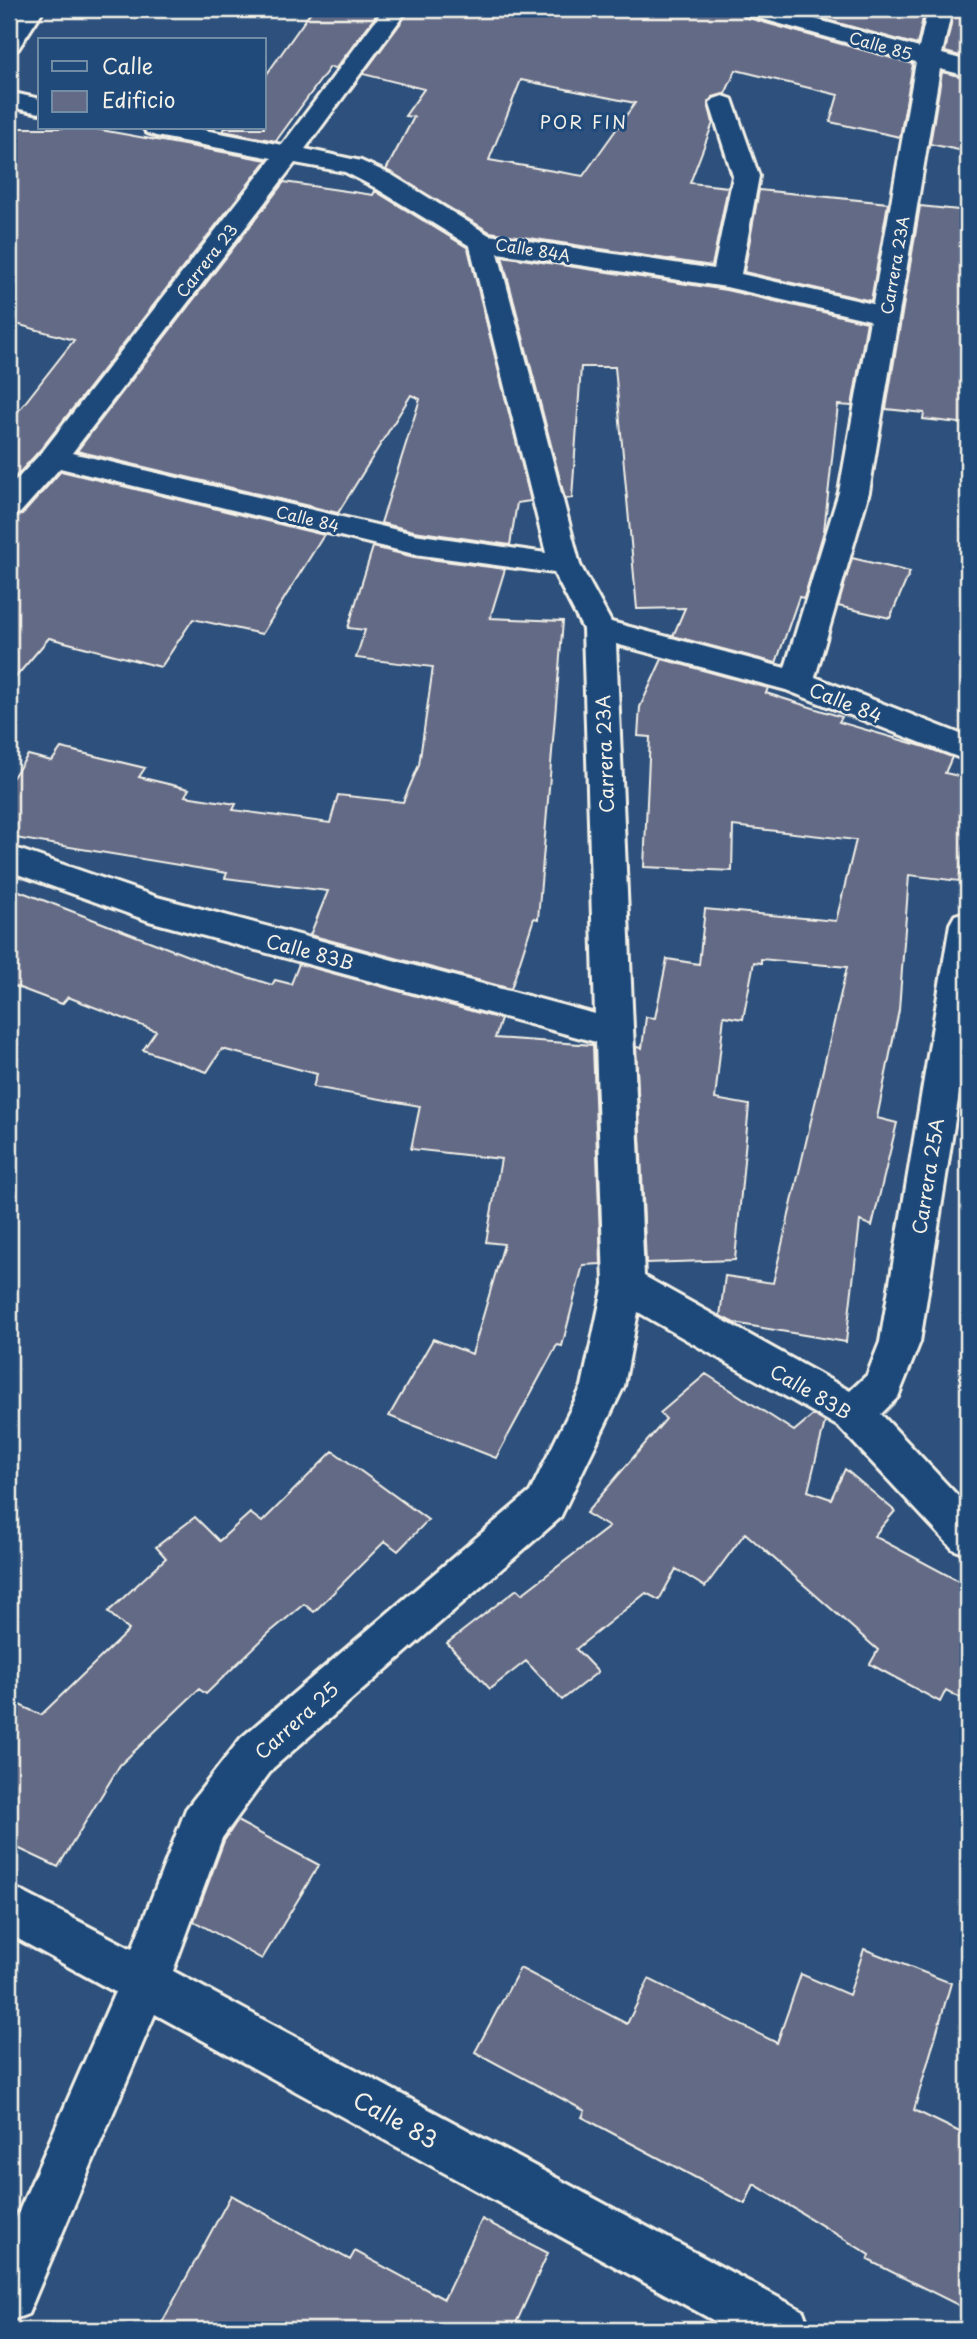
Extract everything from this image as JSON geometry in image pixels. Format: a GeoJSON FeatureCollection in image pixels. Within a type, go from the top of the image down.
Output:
{"type":"FeatureCollection","features":[{"type":"Feature","properties":{"kind":"street"},"geometry":{"type":"LineString","coordinates":[[9,44],[32,9]]}},
{"type":"Feature","properties":{"kind":"street","name":"Carrera 23"},"geometry":{"type":"LineString","coordinates":[[9,506],[53,457],[289,153],[396,9]]}},
{"type":"Feature","properties":{"kind":"street","name":"Calle 85"},"geometry":{"type":"LineString","coordinates":[[753,9],[968,69]]}},
{"type":"Feature","properties":{"kind":"street","name":"Carrera 23A"},"geometry":{"type":"LineString","coordinates":[[797,682],[854,492],[940,9]]}},
{"type":"Feature","properties":{"kind":"street"},"geometry":{"type":"LineString","coordinates":[[9,100],[38,106]]}},
{"type":"Feature","properties":{"kind":"street"},"geometry":{"type":"LineString","coordinates":[[723,104],[746,176],[726,279]]}},
{"type":"Feature","properties":{"kind":"street","name":"Calle 84A"},"geometry":{"type":"LineString","coordinates":[[167,130],[352,166],[383,181],[482,242],[726,279],[886,315]]}},
{"type":"Feature","properties":{"kind":"street","name":"Carrera 23A"},"geometry":{"type":"LineString","coordinates":[[482,242],[565,565],[599,629],[624,1284]]}},
{"type":"Feature","properties":{"kind":"street","name":"Calle 84"},"geometry":{"type":"LineString","coordinates":[[53,457],[414,544],[565,565]]}},
{"type":"Feature","properties":{"kind":"street","name":"Calle 84"},"geometry":{"type":"LineString","coordinates":[[599,629],[797,682],[968,750]]}},
{"type":"Feature","properties":{"kind":"street","name":"Calle 83B"},"geometry":{"type":"LineString","coordinates":[[9,858],[149,908],[615,1033]]}},
{"type":"Feature","properties":{"kind":"street","name":"Carrera 25A"},"geometry":{"type":"LineString","coordinates":[[854,1414],[883,1385],[900,1342],[968,924]]}},
{"type":"Feature","properties":{"kind":"street","name":"Calle 83B"},"geometry":{"type":"LineString","coordinates":[[624,1284],[854,1414],[968,1536]]}},
{"type":"Feature","properties":{"kind":"street","name":"Carrera 25"},"geometry":{"type":"LineString","coordinates":[[9,2295],[144,1982],[203,1825],[257,1753],[545,1505],[603,1386],[624,1284]]}},
{"type":"Feature","properties":{"kind":"street","name":"Calle 83"},"geometry":{"type":"LineString","coordinates":[[9,1908],[783,2330]]}},
{"type":"Feature","properties":{"kind":"building"},"geometry":{"type":"Polygon","coordinates":[[[313,9],[381,9],[336,68],[330,67],[276,141],[223,131],[266,130],[266,75],[313,9]]]}},
{"type":"Feature","properties":{"kind":"building"},"geometry":{"type":"Polygon","coordinates":[[[411,9],[738,9],[744,17],[913,64],[900,137],[830,122],[838,95],[736,70],[725,94],[713,97],[708,102],[713,123],[690,183],[728,187],[712,266],[490,232],[386,170],[414,117],[405,116],[424,89],[363,74],[411,9]],[[521,80],[489,160],[583,176],[635,103],[521,80]]]}},
{"type":"Feature","properties":{"kind":"building"},"geometry":{"type":"Polygon","coordinates":[[[788,9],[925,9],[917,45],[788,9]]]}},
{"type":"Feature","properties":{"kind":"building"},"geometry":{"type":"Polygon","coordinates":[[[954,9],[968,9],[968,58],[945,52],[954,9]]]}},
{"type":"Feature","properties":{"kind":"building"},"geometry":{"type":"Polygon","coordinates":[[[942,72],[968,78],[968,152],[930,144],[942,72]]]}},
{"type":"Feature","properties":{"kind":"building"},"geometry":{"type":"Polygon","coordinates":[[[9,128],[101,130],[267,160],[41,449],[9,484],[9,423],[74,340],[9,322],[9,128]]]}},
{"type":"Feature","properties":{"kind":"building"},"geometry":{"type":"Polygon","coordinates":[[[284,182],[373,195],[375,191],[468,248],[531,501],[517,503],[510,545],[414,531],[381,523],[420,399],[411,395],[338,513],[77,451],[284,182]]]}},
{"type":"Feature","properties":{"kind":"building"},"geometry":{"type":"Polygon","coordinates":[[[759,190],[888,203],[871,301],[744,272],[759,190]]]}},
{"type":"Feature","properties":{"kind":"building"},"geometry":{"type":"Polygon","coordinates":[[[920,206],[968,211],[968,424],[923,419],[924,413],[886,409],[920,206]]]}},
{"type":"Feature","properties":{"kind":"building"},"geometry":{"type":"Polygon","coordinates":[[[502,256],[726,290],[867,322],[852,406],[838,405],[824,531],[804,598],[799,597],[776,663],[673,636],[685,608],[637,609],[615,367],[581,367],[572,498],[565,499],[502,256]]]}},
{"type":"Feature","properties":{"kind":"building"},"geometry":{"type":"Polygon","coordinates":[[[61,471],[324,535],[262,634],[193,619],[161,667],[49,638],[9,685],[9,517],[22,515],[61,471]]]}},
{"type":"Feature","properties":{"kind":"building"},"geometry":{"type":"Polygon","coordinates":[[[373,547],[414,557],[505,569],[490,618],[563,621],[538,919],[534,918],[511,989],[310,935],[328,891],[225,878],[227,873],[9,837],[9,783],[28,755],[52,761],[61,748],[145,768],[139,777],[189,789],[185,796],[236,804],[233,810],[330,823],[338,795],[403,802],[419,765],[433,667],[356,658],[365,630],[348,628],[373,547]]]}},
{"type":"Feature","properties":{"kind":"building"},"geometry":{"type":"Polygon","coordinates":[[[852,558],[910,572],[890,618],[838,606],[852,558]]]}},
{"type":"Feature","properties":{"kind":"building"},"geometry":{"type":"Polygon","coordinates":[[[662,659],[768,688],[766,693],[842,717],[839,722],[952,757],[945,773],[968,778],[968,813],[959,881],[909,875],[899,1010],[877,1118],[897,1123],[872,1226],[860,1221],[846,1342],[734,1323],[720,1316],[725,1276],[773,1283],[847,967],[761,959],[761,963],[754,962],[743,1019],[724,1016],[715,1099],[749,1105],[735,1260],[646,1263],[636,1047],[642,1048],[646,1017],[655,1018],[667,959],[699,964],[705,909],[836,921],[856,840],[733,826],[732,871],[644,867],[650,737],[638,736],[640,707],[662,659]]]}},
{"type":"Feature","properties":{"kind":"building"},"geometry":{"type":"Polygon","coordinates":[[[9,887],[214,966],[272,985],[275,980],[291,984],[299,964],[501,1019],[495,1038],[593,1045],[601,1264],[583,1265],[562,1346],[557,1345],[496,1458],[389,1416],[433,1339],[472,1354],[504,1244],[486,1242],[501,1159],[411,1149],[420,1106],[313,1087],[317,1074],[222,1049],[207,1072],[143,1050],[156,1031],[68,997],[62,1004],[9,984],[9,887]]]}},
{"type":"Feature","properties":{"kind":"building"},"geometry":{"type":"Polygon","coordinates":[[[706,1374],[794,1431],[813,1415],[825,1422],[808,1491],[831,1499],[845,1469],[895,1511],[874,1536],[968,1586],[968,1702],[946,1690],[940,1702],[870,1664],[878,1650],[745,1533],[705,1587],[676,1569],[659,1600],[646,1593],[576,1649],[598,1672],[562,1700],[526,1661],[490,1689],[447,1643],[517,1589],[522,1594],[609,1527],[586,1513],[666,1419],[660,1413],[706,1374]]]}},
{"type":"Feature","properties":{"kind":"building"},"geometry":{"type":"Polygon","coordinates":[[[333,1451],[428,1520],[398,1551],[385,1541],[314,1612],[304,1604],[269,1633],[206,1694],[199,1689],[120,1765],[58,1867],[9,1844],[9,1700],[41,1715],[129,1630],[108,1612],[166,1558],[156,1547],[195,1517],[219,1541],[250,1513],[262,1522],[333,1451]]]}},
{"type":"Feature","properties":{"kind":"building"},"geometry":{"type":"Polygon","coordinates":[[[237,1821],[319,1865],[262,1959],[194,1921],[224,1841],[237,1821]]]}},
{"type":"Feature","properties":{"kind":"building"},"geometry":{"type":"Polygon","coordinates":[[[864,1949],[951,1983],[914,2110],[968,2136],[968,2310],[868,2260],[870,2255],[754,2184],[745,2204],[582,2117],[585,2111],[475,2052],[520,1968],[627,2024],[649,1979],[777,2043],[801,1974],[849,1995],[864,1949]]]}},
{"type":"Feature","properties":{"kind":"building"},"geometry":{"type":"Polygon","coordinates":[[[231,2195],[350,2260],[355,2251],[444,2299],[482,2219],[548,2253],[513,2330],[158,2330],[231,2195]]]}},
{"type":"Feature","properties":{"kind":"district","name":"POR FIN"},"geometry":{"type":"Point","coordinates":[584,121]}}]}
